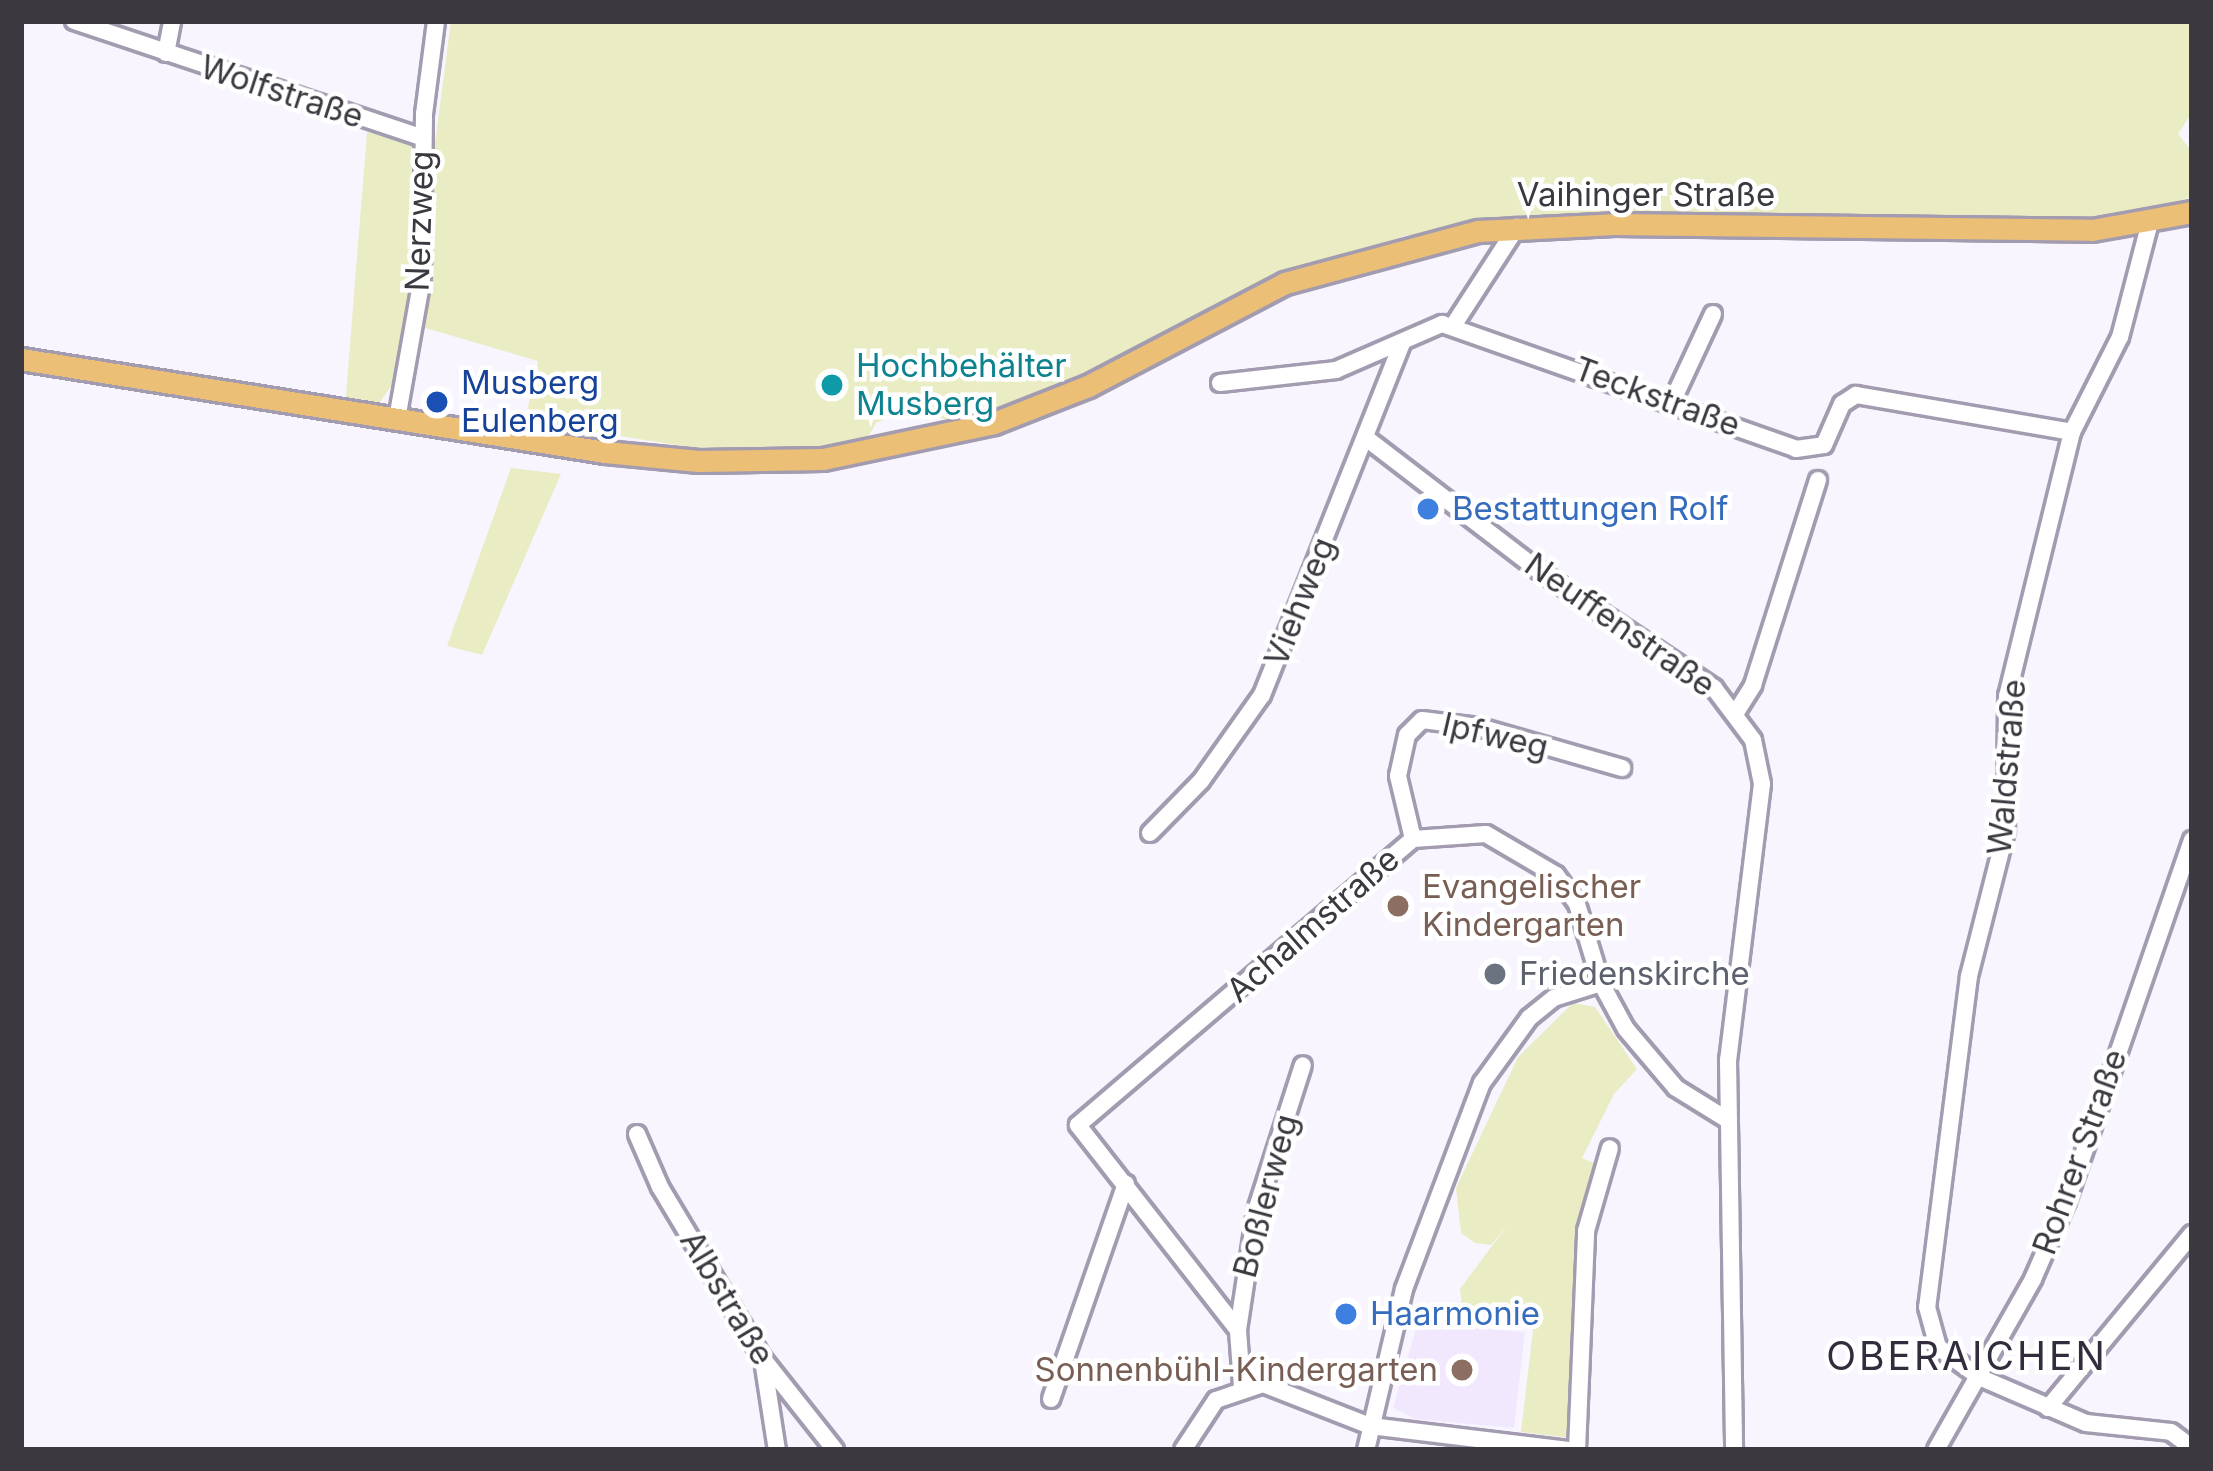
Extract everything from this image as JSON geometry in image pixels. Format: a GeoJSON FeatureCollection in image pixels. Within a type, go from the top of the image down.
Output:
{"type":"FeatureCollection","features":[{"type":"Feature","properties":{"kind":"main road","name":"Vaihinger Straße"},"geometry":{"type":"LineString","coordinates":[[21,359],[675,459],[823,459],[994,423],[1127,365],[1285,284],[1370,254],[1517,227],[2070,230],[2150,223],[2192,212]]}},
{"type":"Feature","properties":{"kind":"street","name":"Wolfstraße"},"geometry":{"type":"LineString","coordinates":[[74,21],[423,138]]}},
{"type":"Feature","properties":{"kind":"street"},"geometry":{"type":"LineString","coordinates":[[166,53],[172,21]]}},
{"type":"Feature","properties":{"kind":"street","name":"Nerzweg"},"geometry":{"type":"LineString","coordinates":[[397,419],[422,278],[423,138],[436,21]]}},
{"type":"Feature","properties":{"kind":"street","name":"Waldstraße"},"geometry":{"type":"LineString","coordinates":[[2150,223],[2120,338],[2072,432],[2007,695],[2006,830],[1969,976],[1928,1307],[1938,1347],[1979,1377],[2104,1427],[2170,1432],[2192,1448]]}},
{"type":"Feature","properties":{"kind":"street"},"geometry":{"type":"LineString","coordinates":[[1220,383],[1336,370],[1402,344],[1420,330],[1453,326],[1517,227]]}},
{"type":"Feature","properties":{"kind":"street"},"geometry":{"type":"LineString","coordinates":[[1672,402],[1713,314]]}},
{"type":"Feature","properties":{"kind":"street","name":"Teckstraße"},"geometry":{"type":"LineString","coordinates":[[1453,326],[1810,452],[1824,445],[1842,404],[1856,394],[2072,432]]}},
{"type":"Feature","properties":{"kind":"street","name":"Viehweg"},"geometry":{"type":"LineString","coordinates":[[1150,833],[1201,781],[1262,694],[1402,344]]}},
{"type":"Feature","properties":{"kind":"street","name":"Neuffenstraße"},"geometry":{"type":"LineString","coordinates":[[1366,437],[1737,711],[1762,784],[1726,1119],[1734,1450]]}},
{"type":"Feature","properties":{"kind":"street"},"geometry":{"type":"LineString","coordinates":[[1737,711],[1753,685],[1818,480]]}},
{"type":"Feature","properties":{"kind":"street","name":"Ipfweg"},"geometry":{"type":"LineString","coordinates":[[1413,838],[1398,776],[1407,735],[1422,720],[1479,727],[1622,768]]}},
{"type":"Feature","properties":{"kind":"street","name":"Achalmstraße"},"geometry":{"type":"LineString","coordinates":[[1126,1184],[1078,1125],[1413,838],[1486,834],[1534,856],[1577,904],[1601,983],[1651,1061],[1701,1108],[1726,1119]]}},
{"type":"Feature","properties":{"kind":"street","name":"Rohrer Straße"},"geometry":{"type":"LineString","coordinates":[[1936,1450],[1979,1377],[2067,1201],[2192,840]]}},
{"type":"Feature","properties":{"kind":"street"},"geometry":{"type":"LineString","coordinates":[[1366,1450],[1441,1180],[1496,1057],[1554,998],[1601,983]]}},
{"type":"Feature","properties":{"kind":"street","name":"Boßlerweg"},"geometry":{"type":"LineString","coordinates":[[1242,1385],[1238,1330],[1256,1211],[1303,1065]]}},
{"type":"Feature","properties":{"kind":"street","name":"Albstraße"},"geometry":{"type":"LineString","coordinates":[[638,1134],[660,1187],[763,1359],[835,1450]]}},
{"type":"Feature","properties":{"kind":"street"},"geometry":{"type":"LineString","coordinates":[[1183,1450],[1216,1400],[1242,1385],[1285,1388],[1370,1426],[1573,1450],[1586,1231],[1610,1148]]}},
{"type":"Feature","properties":{"kind":"street"},"geometry":{"type":"LineString","coordinates":[[1126,1184],[1238,1330]]}},
{"type":"Feature","properties":{"kind":"street"},"geometry":{"type":"LineString","coordinates":[[1051,1399],[1126,1184]]}},
{"type":"Feature","properties":{"kind":"street"},"geometry":{"type":"LineString","coordinates":[[2048,1408],[2192,1234]]}},
{"type":"Feature","properties":{"kind":"street"},"geometry":{"type":"LineString","coordinates":[[763,1359],[777,1450]]}},
{"type":"Feature","properties":{"kind":"shaded area","name":"Sonnenbühl-Kindergarten"},"geometry":{"type":"Polygon","coordinates":[[[1418,1322],[1525,1332],[1514,1428],[1415,1419],[1393,1408],[1418,1322]]]}},
{"type":"Feature","properties":{"kind":"green space"},"geometry":{"type":"Polygon","coordinates":[[[451,21],[2192,21],[2192,113],[2178,134],[2192,152],[2192,197],[2111,220],[1507,224],[1403,236],[992,414],[959,423],[910,409],[876,423],[862,448],[689,447],[525,421],[538,361],[422,327],[429,273],[392,385],[380,402],[345,407],[367,132],[434,151],[451,21]]]}},
{"type":"Feature","properties":{"kind":"green space"},"geometry":{"type":"Polygon","coordinates":[[[511,468],[561,474],[482,655],[447,646],[511,468]]]}},
{"type":"Feature","properties":{"kind":"green space"},"geometry":{"type":"Polygon","coordinates":[[[1573,1003],[1595,1007],[1637,1069],[1614,1094],[1582,1158],[1600,1166],[1575,1303],[1571,1438],[1521,1432],[1533,1330],[1462,1305],[1460,1289],[1509,1223],[1491,1245],[1475,1243],[1461,1233],[1456,1188],[1518,1057],[1573,1003]]]}},
{"type":"Feature","properties":{"kind":"place","name":"Hochbehälter Musberg"},"geometry":{"type":"Point","coordinates":[832,385]}},
{"type":"Feature","properties":{"kind":"place","name":"Musberg Eulenberg"},"geometry":{"type":"Point","coordinates":[437,402]}},
{"type":"Feature","properties":{"kind":"place","name":"Bestattungen Rolf"},"geometry":{"type":"Point","coordinates":[1428,509]}},
{"type":"Feature","properties":{"kind":"place","name":"Evangelischer Kindergarten"},"geometry":{"type":"Point","coordinates":[1398,906]}},
{"type":"Feature","properties":{"kind":"place","name":"Friedenskirche"},"geometry":{"type":"Point","coordinates":[1495,974]}},
{"type":"Feature","properties":{"kind":"place","name":"Haarmonie"},"geometry":{"type":"Point","coordinates":[1346,1314]}},
{"type":"Feature","properties":{"kind":"place","name":"Sonnenbühl-Kindergarten"},"geometry":{"type":"Point","coordinates":[1462,1370]}},
{"type":"Feature","properties":{"kind":"district","name":"OBERAICHEN"},"geometry":{"type":"Point","coordinates":[1967,1356]}}]}
